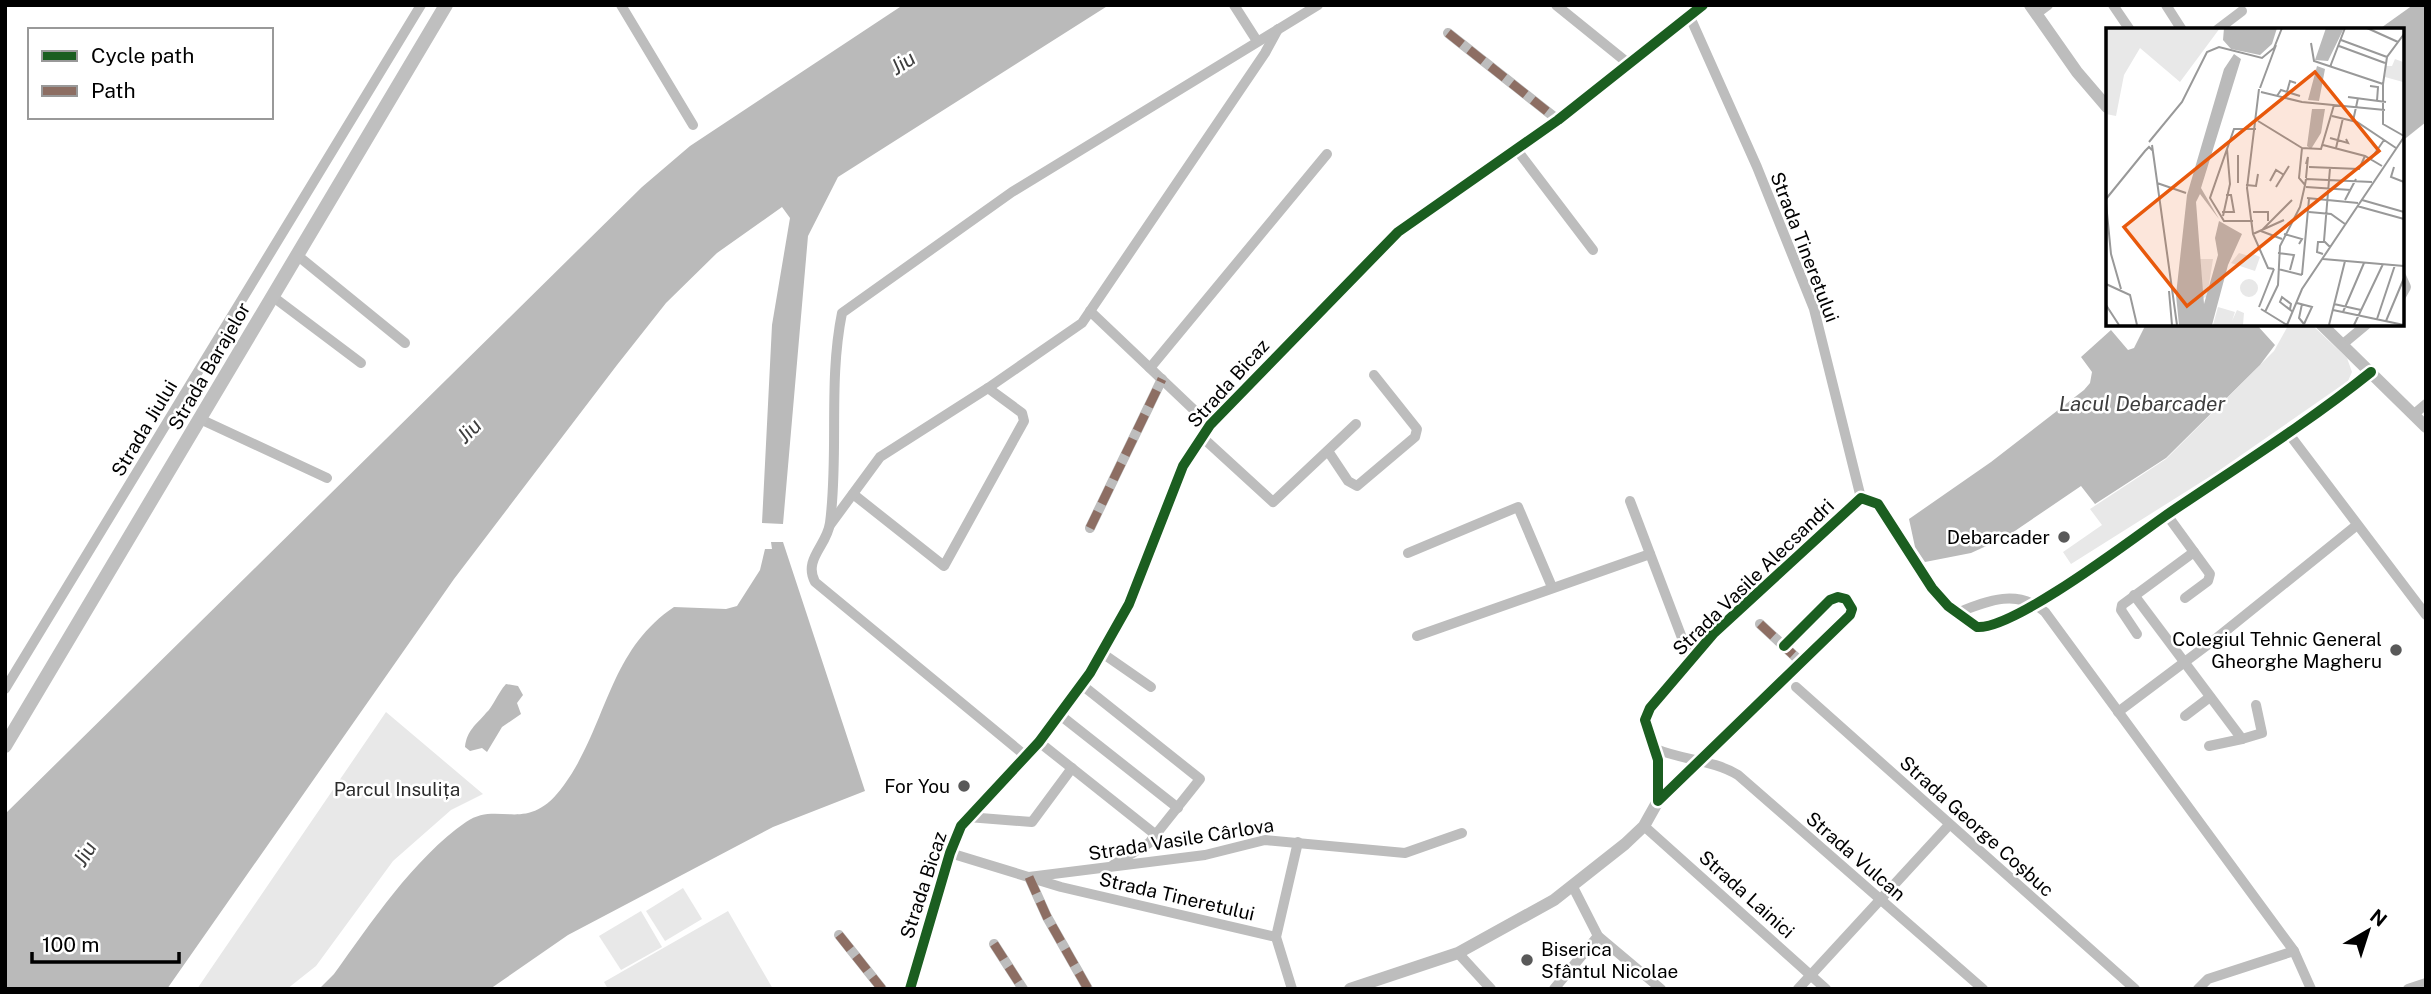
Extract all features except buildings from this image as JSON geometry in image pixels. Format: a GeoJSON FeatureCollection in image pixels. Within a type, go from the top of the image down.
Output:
{"type":"FeatureCollection","features":[{"type":"Feature","properties":{"kind":"main road","name":"Strada Barajelor"},"geometry":{"type":"LineString","coordinates":[[5,746],[446,5]]}},
{"type":"Feature","properties":{"kind":"street","name":"Strada Jiului"},"geometry":{"type":"LineString","coordinates":[[5,689],[421,5]]}},
{"type":"Feature","properties":{"kind":"street"},"geometry":{"type":"LineString","coordinates":[[621,5],[693,125]]}},
{"type":"Feature","properties":{"kind":"street"},"geometry":{"type":"LineString","coordinates":[[1234,5],[1257,41]]}},
{"type":"Feature","properties":{"kind":"street"},"geometry":{"type":"LineString","coordinates":[[830,526],[839,329],[842,313],[848,306],[1021,186],[1318,5]]}},
{"type":"Feature","properties":{"kind":"street"},"geometry":{"type":"LineString","coordinates":[[1556,5],[1629,64]]}},
{"type":"Feature","properties":{"kind":"street","name":"Strada Bicaz"},"geometry":{"type":"LineString","coordinates":[[910,989],[950,853],[968,817],[1040,742],[1102,653],[1129,604],[1183,466],[1210,425],[1391,238],[1558,120],[1703,5]]}},
{"type":"Feature","properties":{"kind":"street"},"geometry":{"type":"LineString","coordinates":[[2048,5],[2033,10],[2077,72],[2106,106]]}},
{"type":"Feature","properties":{"kind":"street"},"geometry":{"type":"LineString","coordinates":[[2113,5],[2129,28]]}},
{"type":"Feature","properties":{"kind":"street"},"geometry":{"type":"LineString","coordinates":[[2166,5],[2181,28]]}},
{"type":"Feature","properties":{"kind":"street"},"geometry":{"type":"LineString","coordinates":[[2220,28],[2242,11]]}},
{"type":"Feature","properties":{"kind":"street","name":"Strada Tineretului"},"geometry":{"type":"LineString","coordinates":[[1690,17],[1757,167],[1814,309],[1861,498]]}},
{"type":"Feature","properties":{"kind":"street"},"geometry":{"type":"LineString","coordinates":[[1027,757],[815,582],[810,565],[830,526],[880,457],[1077,328],[1279,29]]}},
{"type":"Feature","properties":{"kind":"street"},"geometry":{"type":"LineString","coordinates":[[1448,33],[1558,120]]}},
{"type":"Feature","properties":{"kind":"street"},"geometry":{"type":"LineString","coordinates":[[1517,150],[1593,250]]}},
{"type":"Feature","properties":{"kind":"street"},"geometry":{"type":"LineString","coordinates":[[1150,368],[1327,155]]}},
{"type":"Feature","properties":{"kind":"street"},"geometry":{"type":"LineString","coordinates":[[297,255],[405,343]]}},
{"type":"Feature","properties":{"kind":"street"},"geometry":{"type":"LineString","coordinates":[[272,296],[361,363]]}},
{"type":"Feature","properties":{"kind":"street"},"geometry":{"type":"LineString","coordinates":[[1090,311],[1210,425]]}},
{"type":"Feature","properties":{"kind":"street"},"geometry":{"type":"LineString","coordinates":[[2324,326],[2426,427]]}},
{"type":"Feature","properties":{"kind":"street"},"geometry":{"type":"LineString","coordinates":[[2343,344],[2365,326]]}},
{"type":"Feature","properties":{"kind":"street"},"geometry":{"type":"LineString","coordinates":[[2311,989],[2294,951],[2045,612],[2030,604],[2014,599],[1995,598],[1957,613],[1970,624],[1985,627],[1993,625],[2030,604],[2059,590],[2289,434],[2371,372]]}},
{"type":"Feature","properties":{"kind":"street"},"geometry":{"type":"LineString","coordinates":[[1328,451],[1348,481],[1357,486],[1415,437],[1417,429],[1374,375]]}},
{"type":"Feature","properties":{"kind":"street"},"geometry":{"type":"LineString","coordinates":[[1090,528],[1162,379]]}},
{"type":"Feature","properties":{"kind":"street"},"geometry":{"type":"LineString","coordinates":[[853,494],[944,566],[1024,421],[1022,413],[988,388]]}},
{"type":"Feature","properties":{"kind":"street"},"geometry":{"type":"LineString","coordinates":[[2413,415],[2426,404]]}},
{"type":"Feature","properties":{"kind":"street"},"geometry":{"type":"LineString","coordinates":[[200,419],[327,478]]}},
{"type":"Feature","properties":{"kind":"street"},"geometry":{"type":"LineString","coordinates":[[1202,437],[1273,502],[1356,424]]}},
{"type":"Feature","properties":{"kind":"street"},"geometry":{"type":"LineString","coordinates":[[2289,434],[2424,610]]}},
{"type":"Feature","properties":{"kind":"street","name":"Strada Vasile Alecsandri"},"geometry":{"type":"LineString","coordinates":[[1658,802],[1660,768],[1656,749],[1646,727],[1646,716],[1714,633],[1861,498],[1878,504],[1932,587],[1957,613]]}},
{"type":"Feature","properties":{"kind":"street"},"geometry":{"type":"LineString","coordinates":[[1630,501],[1690,659]]}},
{"type":"Feature","properties":{"kind":"street"},"geometry":{"type":"LineString","coordinates":[[1408,553],[1518,507],[1552,587]]}},
{"type":"Feature","properties":{"kind":"street"},"geometry":{"type":"LineString","coordinates":[[2167,515],[2210,578],[2185,598]]}},
{"type":"Feature","properties":{"kind":"street"},"geometry":{"type":"LineString","coordinates":[[2118,712],[2357,525]]}},
{"type":"Feature","properties":{"kind":"street"},"geometry":{"type":"LineString","coordinates":[[2137,634],[2120,608],[2194,552]]}},
{"type":"Feature","properties":{"kind":"street"},"geometry":{"type":"LineString","coordinates":[[1417,636],[1650,554]]}},
{"type":"Feature","properties":{"kind":"street"},"geometry":{"type":"LineString","coordinates":[[2134,595],[2242,739]]}},
{"type":"Feature","properties":{"kind":"street","name":"Strada Vasile Alecsandri"},"geometry":{"type":"LineString","coordinates":[[1350,989],[1458,953],[1573,887],[1644,825],[1658,802],[1850,615],[1852,609],[1846,599],[1838,597],[1830,600],[1784,646]]}},
{"type":"Feature","properties":{"kind":"street"},"geometry":{"type":"LineString","coordinates":[[1760,624],[1801,662]]}},
{"type":"Feature","properties":{"kind":"street"},"geometry":{"type":"LineString","coordinates":[[1102,653],[1151,687]]}},
{"type":"Feature","properties":{"kind":"street"},"geometry":{"type":"LineString","coordinates":[[1082,685],[1200,779],[1156,835],[1133,855],[1103,870]]}},
{"type":"Feature","properties":{"kind":"street","name":"Strada George Coșbuc"},"geometry":{"type":"LineString","coordinates":[[1796,687],[2135,989]]}},
{"type":"Feature","properties":{"kind":"street"},"geometry":{"type":"LineString","coordinates":[[2185,716],[2210,697]]}},
{"type":"Feature","properties":{"kind":"street"},"geometry":{"type":"LineString","coordinates":[[2209,746],[2262,733],[2256,705]]}},
{"type":"Feature","properties":{"kind":"street"},"geometry":{"type":"LineString","coordinates":[[1060,716],[1178,808]]}},
{"type":"Feature","properties":{"kind":"street"},"geometry":{"type":"LineString","coordinates":[[1040,742],[1156,835]]}},
{"type":"Feature","properties":{"kind":"street"},"geometry":{"type":"LineString","coordinates":[[1656,749],[1700,763]]}},
{"type":"Feature","properties":{"kind":"street","name":"Strada Vulcan"},"geometry":{"type":"LineString","coordinates":[[1700,763],[1738,775],[1983,989]]}},
{"type":"Feature","properties":{"kind":"street"},"geometry":{"type":"LineString","coordinates":[[968,817],[1032,822],[1072,768]]}},
{"type":"Feature","properties":{"kind":"street","name":"Strada Lainici"},"geometry":{"type":"LineString","coordinates":[[1644,825],[1826,989]]}},
{"type":"Feature","properties":{"kind":"street"},"geometry":{"type":"LineString","coordinates":[[1798,989],[1949,825]]}},
{"type":"Feature","properties":{"kind":"street","name":"Strada Vasile Cârlova"},"geometry":{"type":"LineString","coordinates":[[1029,877],[1103,870],[1205,855],[1265,840],[1405,853],[1462,833]]}},
{"type":"Feature","properties":{"kind":"street","name":"Strada Tineretului"},"geometry":{"type":"LineString","coordinates":[[1292,989],[1276,937],[1298,842]]}},
{"type":"Feature","properties":{"kind":"street","name":"Strada Tineretului"},"geometry":{"type":"LineString","coordinates":[[950,853],[1029,877],[1276,937]]}},
{"type":"Feature","properties":{"kind":"street"},"geometry":{"type":"LineString","coordinates":[[1029,877],[1047,917],[1088,989]]}},
{"type":"Feature","properties":{"kind":"street"},"geometry":{"type":"LineString","coordinates":[[1573,887],[1598,936],[1661,989]]}},
{"type":"Feature","properties":{"kind":"street"},"geometry":{"type":"LineString","coordinates":[[839,935],[882,989]]}},
{"type":"Feature","properties":{"kind":"street"},"geometry":{"type":"LineString","coordinates":[[1554,989],[1598,936]]}},
{"type":"Feature","properties":{"kind":"street"},"geometry":{"type":"LineString","coordinates":[[994,944],[1023,989]]}},
{"type":"Feature","properties":{"kind":"street"},"geometry":{"type":"LineString","coordinates":[[2198,989],[2208,979],[2294,951]]}},
{"type":"Feature","properties":{"kind":"street"},"geometry":{"type":"LineString","coordinates":[[1458,953],[1491,989]]}},
{"type":"Feature","properties":{"kind":"street"},"geometry":{"type":"LineString","coordinates":[[2408,989],[2426,983]]}},
{"type":"Feature","properties":{"kind":"green space"},"geometry":{"type":"Polygon","coordinates":[[[2288,326],[2313,326],[2347,358],[2352,372],[2348,381],[2214,474],[2071,564],[2063,552],[2102,525],[2090,509],[2166,459],[2274,351],[2288,326]]]}},
{"type":"Feature","properties":{"kind":"green space","name":"Parcul Insulița"},"geometry":{"type":"Polygon","coordinates":[[[386,712],[483,794],[451,810],[393,861],[316,966],[287,989],[197,989],[386,712]]]}},
{"type":"Feature","properties":{"kind":"green space"},"geometry":{"type":"Polygon","coordinates":[[[683,888],[702,919],[665,941],[646,911],[683,888]]]}},
{"type":"Feature","properties":{"kind":"green space"},"geometry":{"type":"Polygon","coordinates":[[[641,911],[662,947],[621,970],[599,936],[641,911]]]}},
{"type":"Feature","properties":{"kind":"green space"},"geometry":{"type":"Polygon","coordinates":[[[728,911],[773,989],[608,989],[604,982],[728,911]]]}},
{"type":"Feature","properties":{"kind":"water","name":"Jiu"},"geometry":{"type":"Polygon","coordinates":[[[903,5],[1109,5],[838,177],[808,236],[783,524],[762,523],[772,325],[790,218],[782,207],[717,253],[666,303],[617,365],[454,579],[167,989],[5,989],[5,814],[642,187],[690,146],[903,5]]]}},
{"type":"Feature","properties":{"kind":"water"},"geometry":{"type":"Polygon","coordinates":[[[2413,5],[2426,5],[2426,122],[2403,140],[2403,28],[2381,28],[2413,5]]]}},
{"type":"Feature","properties":{"kind":"water","name":"Lacul Debarcader"},"geometry":{"type":"Polygon","coordinates":[[[2145,326],[2258,326],[2275,345],[2260,365],[2166,458],[2095,504],[2081,486],[2006,537],[1971,553],[1925,562],[1915,547],[1909,519],[1991,462],[2084,390],[2090,383],[2092,372],[2081,357],[2111,330],[2128,350],[2134,348],[2145,326]]]}},
{"type":"Feature","properties":{"kind":"water"},"geometry":{"type":"Polygon","coordinates":[[[771,542],[783,542],[865,791],[773,827],[568,935],[490,989],[319,989],[334,974],[394,893],[428,854],[447,837],[478,816],[525,813],[551,801],[578,762],[610,690],[635,645],[652,625],[674,607],[726,609],[737,606],[760,570],[765,549],[772,549],[771,542]]]}},
{"type":"Feature","properties":{"kind":"water"},"geometry":{"type":"Polygon","coordinates":[[[506,684],[518,686],[523,695],[517,703],[521,714],[502,727],[487,752],[482,748],[470,751],[465,747],[470,732],[506,684]]]}},
{"type":"Feature","properties":{"kind":"marked path"},"geometry":{"type":"LineString","coordinates":[[1448,33],[1558,120]]}},
{"type":"Feature","properties":{"kind":"marked path"},"geometry":{"type":"LineString","coordinates":[[1090,528],[1162,379]]}},
{"type":"Feature","properties":{"kind":"marked path"},"geometry":{"type":"LineString","coordinates":[[1760,624],[1801,662]]}},
{"type":"Feature","properties":{"kind":"marked path"},"geometry":{"type":"LineString","coordinates":[[1029,877],[1047,917],[1088,989]]}},
{"type":"Feature","properties":{"kind":"marked path"},"geometry":{"type":"LineString","coordinates":[[839,935],[882,989]]}},
{"type":"Feature","properties":{"kind":"marked path"},"geometry":{"type":"LineString","coordinates":[[994,944],[1023,989]]}},
{"type":"Feature","properties":{"kind":"cycle path"},"geometry":{"type":"LineString","coordinates":[[910,989],[950,853],[961,826],[1039,742],[1090,673],[1129,604],[1183,466],[1210,425],[1398,232],[1558,120],[1703,5]]}},
{"type":"Feature","properties":{"kind":"cycle path"},"geometry":{"type":"LineString","coordinates":[[1784,646],[1830,600],[1838,597],[1846,599],[1852,609],[1850,615],[1658,801],[1658,760],[1645,720],[1650,708],[1714,633],[1861,498],[1878,504],[1932,588],[1948,606],[1977,627],[1994,624],[2072,582],[2295,428],[2371,372]]}},
{"type":"Feature","properties":{"kind":"place","name":"Debarcader"},"geometry":{"type":"Point","coordinates":[2064,537]}},
{"type":"Feature","properties":{"kind":"place","name":"Colegiul Tehnic General Gheorghe Magheru"},"geometry":{"type":"Point","coordinates":[2396,650]}},
{"type":"Feature","properties":{"kind":"place","name":"For You"},"geometry":{"type":"Point","coordinates":[964,786]}},
{"type":"Feature","properties":{"kind":"place","name":"Biserica Sfântul Nicolae"},"geometry":{"type":"Point","coordinates":[1527,960]}}]}
